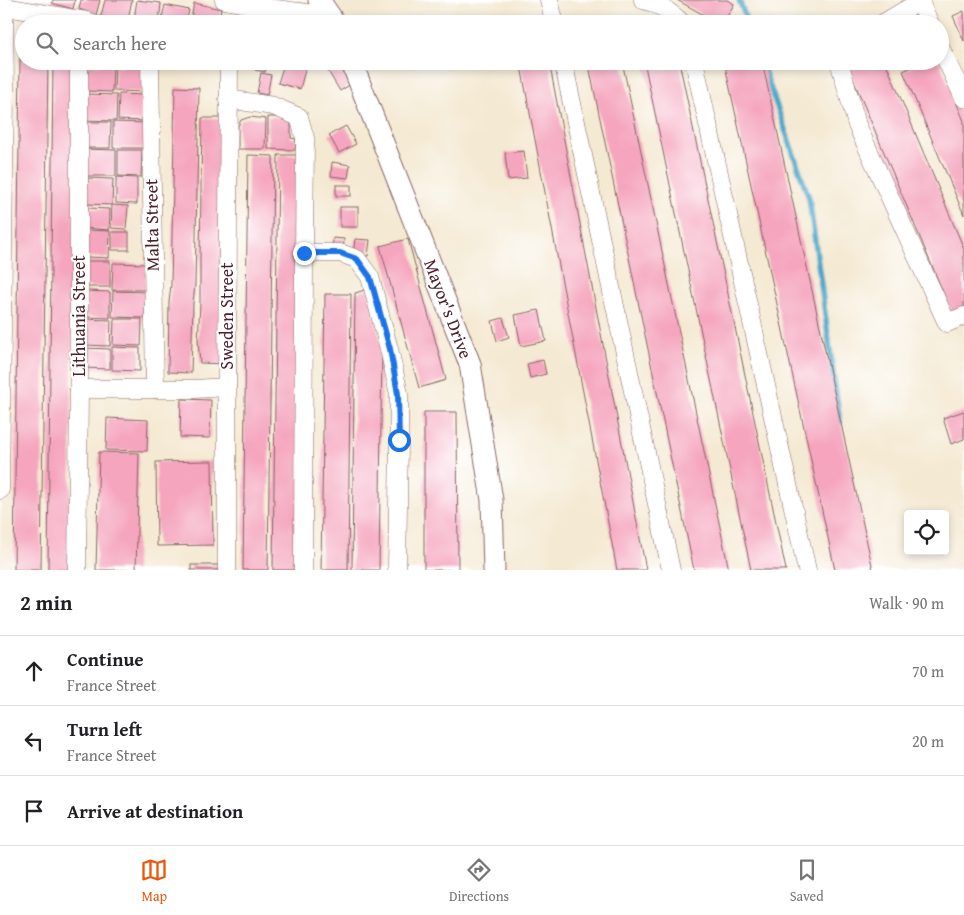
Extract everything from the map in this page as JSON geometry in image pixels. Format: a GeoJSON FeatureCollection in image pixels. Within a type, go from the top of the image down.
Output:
{"type":"FeatureCollection","features":[{"type":"Feature","properties":{"kind":"street"},"geometry":{"type":"LineString","coordinates":[[224,0],[268,8],[328,13]]}},
{"type":"Feature","properties":{"kind":"street"},"geometry":{"type":"LineString","coordinates":[[549,0],[552,15]]}},
{"type":"Feature","properties":{"kind":"street"},"geometry":{"type":"LineString","coordinates":[[642,0],[649,1],[674,15]]}},
{"type":"Feature","properties":{"kind":"street"},"geometry":{"type":"LineString","coordinates":[[896,15],[920,0],[926,15]]}},
{"type":"Feature","properties":{"kind":"street"},"geometry":{"type":"LineString","coordinates":[[0,490],[5,90],[2,7],[44,15]]}},
{"type":"Feature","properties":{"kind":"street"},"geometry":{"type":"LineString","coordinates":[[949,66],[964,98]]}},
{"type":"Feature","properties":{"kind":"street","name":"Lithuania Street"},"geometry":{"type":"LineString","coordinates":[[77,570],[79,70]]}},
{"type":"Feature","properties":{"kind":"street","name":"Malta Street"},"geometry":{"type":"LineString","coordinates":[[150,70],[155,389]]}},
{"type":"Feature","properties":{"kind":"street","name":"Sweden Street"},"geometry":{"type":"LineString","coordinates":[[227,570],[229,70]]}},
{"type":"Feature","properties":{"kind":"street","name":"Mayor's Drive"},"geometry":{"type":"LineString","coordinates":[[355,70],[470,364],[492,500],[494,570]]}},
{"type":"Feature","properties":{"kind":"street"},"geometry":{"type":"LineString","coordinates":[[564,70],[671,570]]}},
{"type":"Feature","properties":{"kind":"street"},"geometry":{"type":"LineString","coordinates":[[696,70],[807,570]]}},
{"type":"Feature","properties":{"kind":"street"},"geometry":{"type":"LineString","coordinates":[[842,70],[857,125],[947,323],[964,316]]}},
{"type":"Feature","properties":{"kind":"street"},"geometry":{"type":"LineString","coordinates":[[228,99],[273,106],[299,116],[305,138],[303,570]]}},
{"type":"Feature","properties":{"kind":"street"},"geometry":{"type":"LineString","coordinates":[[304,253],[340,253],[357,259],[370,277],[390,349],[398,394],[397,570]]}},
{"type":"Feature","properties":{"kind":"street"},"geometry":{"type":"LineString","coordinates":[[78,389],[194,389],[227,387]]}},
{"type":"Feature","properties":{"kind":"building"},"geometry":{"type":"Polygon","coordinates":[[[53,0],[75,0],[73,9],[52,3],[53,0]]]}},
{"type":"Feature","properties":{"kind":"building"},"geometry":{"type":"Polygon","coordinates":[[[81,0],[100,0],[96,15],[79,9],[81,0]]]}},
{"type":"Feature","properties":{"kind":"building"},"geometry":{"type":"Polygon","coordinates":[[[105,0],[132,0],[129,15],[101,15],[105,0]]]}},
{"type":"Feature","properties":{"kind":"building"},"geometry":{"type":"Polygon","coordinates":[[[137,0],[161,3],[160,15],[135,15],[137,0]]]}},
{"type":"Feature","properties":{"kind":"building"},"geometry":{"type":"Polygon","coordinates":[[[677,0],[727,0],[734,4],[728,15],[704,15],[677,0]]]}},
{"type":"Feature","properties":{"kind":"building"},"geometry":{"type":"Polygon","coordinates":[[[194,3],[221,9],[220,15],[192,15],[194,3]]]}},
{"type":"Feature","properties":{"kind":"building"},"geometry":{"type":"Polygon","coordinates":[[[165,5],[189,10],[188,15],[163,15],[165,5]]]}},
{"type":"Feature","properties":{"kind":"building"},"geometry":{"type":"Polygon","coordinates":[[[964,11],[964,41],[953,16],[964,11]]]}},
{"type":"Feature","properties":{"kind":"building"},"geometry":{"type":"Polygon","coordinates":[[[20,70],[48,70],[41,570],[14,570],[20,70]]]}},
{"type":"Feature","properties":{"kind":"building"},"geometry":{"type":"Polygon","coordinates":[[[53,70],[75,70],[70,570],[48,570],[53,70]]]}},
{"type":"Feature","properties":{"kind":"building"},"geometry":{"type":"Polygon","coordinates":[[[88,70],[113,70],[112,92],[87,91],[88,70]]]}},
{"type":"Feature","properties":{"kind":"building"},"geometry":{"type":"Polygon","coordinates":[[[115,70],[147,70],[147,92],[114,91],[115,70]]]}},
{"type":"Feature","properties":{"kind":"building"},"geometry":{"type":"Polygon","coordinates":[[[282,70],[305,70],[300,89],[278,83],[282,70]]]}},
{"type":"Feature","properties":{"kind":"building"},"geometry":{"type":"Polygon","coordinates":[[[343,70],[351,84],[340,91],[328,71],[343,70]]]}},
{"type":"Feature","properties":{"kind":"building"},"geometry":{"type":"Polygon","coordinates":[[[522,70],[551,70],[646,570],[617,570],[522,70]]]}},
{"type":"Feature","properties":{"kind":"building"},"geometry":{"type":"Polygon","coordinates":[[[590,70],[624,70],[729,570],[694,570],[590,70]]]}},
{"type":"Feature","properties":{"kind":"building"},"geometry":{"type":"Polygon","coordinates":[[[646,70],[681,70],[786,570],[751,570],[646,70]]]}},
{"type":"Feature","properties":{"kind":"building"},"geometry":{"type":"Polygon","coordinates":[[[726,70],[764,70],[873,570],[835,570],[726,70]]]}},
{"type":"Feature","properties":{"kind":"building"},"geometry":{"type":"Polygon","coordinates":[[[849,70],[889,70],[964,249],[964,314],[954,318],[849,70]]]}},
{"type":"Feature","properties":{"kind":"building"},"geometry":{"type":"Polygon","coordinates":[[[943,70],[964,121],[964,215],[903,71],[943,70]]]}},
{"type":"Feature","properties":{"kind":"building"},"geometry":{"type":"Polygon","coordinates":[[[261,73],[271,75],[267,95],[257,93],[261,73]]]}},
{"type":"Feature","properties":{"kind":"building"},"geometry":{"type":"Polygon","coordinates":[[[175,87],[199,88],[195,285],[191,373],[168,372],[175,87]]]}},
{"type":"Feature","properties":{"kind":"building"},"geometry":{"type":"Polygon","coordinates":[[[84,94],[117,95],[116,121],[83,120],[84,94]]]}},
{"type":"Feature","properties":{"kind":"building"},"geometry":{"type":"Polygon","coordinates":[[[119,94],[146,95],[145,121],[118,120],[119,94]]]}},
{"type":"Feature","properties":{"kind":"building"},"geometry":{"type":"Polygon","coordinates":[[[250,117],[266,119],[265,149],[238,149],[238,126],[241,120],[250,117]]]}},
{"type":"Feature","properties":{"kind":"building"},"geometry":{"type":"Polygon","coordinates":[[[268,117],[282,117],[291,121],[291,138],[296,139],[295,150],[268,149],[268,117]]]}},
{"type":"Feature","properties":{"kind":"building"},"geometry":{"type":"Polygon","coordinates":[[[202,118],[226,118],[224,364],[200,363],[198,341],[202,118]]]}},
{"type":"Feature","properties":{"kind":"building"},"geometry":{"type":"Polygon","coordinates":[[[85,122],[111,122],[110,148],[84,148],[85,122]]]}},
{"type":"Feature","properties":{"kind":"building"},"geometry":{"type":"Polygon","coordinates":[[[113,122],[146,123],[145,148],[113,148],[113,122]]]}},
{"type":"Feature","properties":{"kind":"building"},"geometry":{"type":"Polygon","coordinates":[[[346,126],[356,144],[339,153],[329,135],[346,126]]]}},
{"type":"Feature","properties":{"kind":"building"},"geometry":{"type":"Polygon","coordinates":[[[84,149],[116,150],[116,176],[83,176],[84,149]]]}},
{"type":"Feature","properties":{"kind":"building"},"geometry":{"type":"Polygon","coordinates":[[[118,150],[142,150],[141,177],[118,176],[118,150]]]}},
{"type":"Feature","properties":{"kind":"building"},"geometry":{"type":"Polygon","coordinates":[[[524,151],[527,178],[508,180],[505,153],[524,151]]]}},
{"type":"Feature","properties":{"kind":"building"},"geometry":{"type":"Polygon","coordinates":[[[248,155],[273,156],[268,570],[243,570],[248,155]]]}},
{"type":"Feature","properties":{"kind":"building"},"geometry":{"type":"Polygon","coordinates":[[[278,155],[304,155],[299,570],[273,570],[278,155]]]}},
{"type":"Feature","properties":{"kind":"building"},"geometry":{"type":"Polygon","coordinates":[[[332,162],[350,165],[348,178],[331,176],[332,162]]]}},
{"type":"Feature","properties":{"kind":"building"},"geometry":{"type":"Polygon","coordinates":[[[116,177],[137,178],[137,204],[116,203],[116,177]]]}},
{"type":"Feature","properties":{"kind":"building"},"geometry":{"type":"Polygon","coordinates":[[[88,178],[113,179],[112,205],[87,204],[88,178]]]}},
{"type":"Feature","properties":{"kind":"building"},"geometry":{"type":"Polygon","coordinates":[[[336,185],[351,185],[351,196],[336,196],[336,185]]]}},
{"type":"Feature","properties":{"kind":"building"},"geometry":{"type":"Polygon","coordinates":[[[112,205],[128,206],[126,229],[111,228],[112,205]]]}},
{"type":"Feature","properties":{"kind":"building"},"geometry":{"type":"Polygon","coordinates":[[[340,207],[358,207],[358,227],[340,227],[340,207]]]}},
{"type":"Feature","properties":{"kind":"building"},"geometry":{"type":"Polygon","coordinates":[[[87,208],[110,209],[109,230],[85,228],[87,208]]]}},
{"type":"Feature","properties":{"kind":"building"},"geometry":{"type":"Polygon","coordinates":[[[87,230],[110,231],[109,258],[87,257],[87,230]]]}},
{"type":"Feature","properties":{"kind":"building"},"geometry":{"type":"Polygon","coordinates":[[[112,232],[129,232],[129,250],[112,250],[112,232]]]}},
{"type":"Feature","properties":{"kind":"building"},"geometry":{"type":"Polygon","coordinates":[[[333,238],[344,239],[343,253],[332,252],[333,238]]]}},
{"type":"Feature","properties":{"kind":"building"},"geometry":{"type":"Polygon","coordinates":[[[355,239],[370,240],[368,256],[353,255],[355,239]]]}},
{"type":"Feature","properties":{"kind":"building"},"geometry":{"type":"Polygon","coordinates":[[[408,239],[446,380],[419,388],[380,246],[408,239]]]}},
{"type":"Feature","properties":{"kind":"building"},"geometry":{"type":"Polygon","coordinates":[[[83,261],[110,261],[110,287],[83,287],[83,261]]]}},
{"type":"Feature","properties":{"kind":"building"},"geometry":{"type":"Polygon","coordinates":[[[113,263],[146,264],[145,290],[112,290],[113,263]]]}},
{"type":"Feature","properties":{"kind":"building"},"geometry":{"type":"Polygon","coordinates":[[[368,289],[382,348],[379,570],[352,570],[355,293],[368,289]]]}},
{"type":"Feature","properties":{"kind":"building"},"geometry":{"type":"Polygon","coordinates":[[[87,291],[110,292],[110,318],[86,317],[87,291]]]}},
{"type":"Feature","properties":{"kind":"building"},"geometry":{"type":"Polygon","coordinates":[[[113,291],[145,292],[145,318],[112,317],[113,291]]]}},
{"type":"Feature","properties":{"kind":"building"},"geometry":{"type":"Polygon","coordinates":[[[325,294],[351,294],[348,570],[321,570],[325,294]]]}},
{"type":"Feature","properties":{"kind":"building"},"geometry":{"type":"Polygon","coordinates":[[[539,310],[546,341],[521,346],[515,315],[539,310]]]}},
{"type":"Feature","properties":{"kind":"building"},"geometry":{"type":"Polygon","coordinates":[[[503,318],[509,337],[497,341],[492,321],[503,318]]]}},
{"type":"Feature","properties":{"kind":"building"},"geometry":{"type":"Polygon","coordinates":[[[83,319],[111,320],[110,346],[83,345],[83,319]]]}},
{"type":"Feature","properties":{"kind":"building"},"geometry":{"type":"Polygon","coordinates":[[[114,319],[142,319],[141,346],[113,345],[114,319]]]}},
{"type":"Feature","properties":{"kind":"building"},"geometry":{"type":"Polygon","coordinates":[[[112,347],[140,348],[140,371],[112,370],[112,347]]]}},
{"type":"Feature","properties":{"kind":"building"},"geometry":{"type":"Polygon","coordinates":[[[83,348],[110,349],[110,369],[82,368],[83,348]]]}},
{"type":"Feature","properties":{"kind":"building"},"geometry":{"type":"Polygon","coordinates":[[[543,360],[546,374],[530,378],[527,364],[543,360]]]}},
{"type":"Feature","properties":{"kind":"building"},"geometry":{"type":"Polygon","coordinates":[[[181,399],[211,400],[210,438],[180,437],[181,399]]]}},
{"type":"Feature","properties":{"kind":"building"},"geometry":{"type":"Polygon","coordinates":[[[964,411],[964,439],[951,444],[943,418],[964,411]]]}},
{"type":"Feature","properties":{"kind":"building"},"geometry":{"type":"Polygon","coordinates":[[[424,412],[457,412],[458,570],[424,570],[424,412]]]}},
{"type":"Feature","properties":{"kind":"building"},"geometry":{"type":"Polygon","coordinates":[[[107,418],[148,420],[147,451],[106,450],[107,418]]]}},
{"type":"Feature","properties":{"kind":"building"},"geometry":{"type":"Polygon","coordinates":[[[99,452],[139,453],[136,570],[96,570],[99,452]]]}},
{"type":"Feature","properties":{"kind":"building"},"geometry":{"type":"Polygon","coordinates":[[[212,461],[213,545],[157,546],[156,462],[212,461]]]}},
{"type":"Feature","properties":{"kind":"building"},"geometry":{"type":"Polygon","coordinates":[[[191,565],[220,565],[220,570],[191,570],[191,565]]]}},
{"type":"Feature","properties":{"kind":"waterway"},"geometry":{"type":"LineString","coordinates":[[739,0],[745,15]]}},
{"type":"Feature","properties":{"kind":"waterway"},"geometry":{"type":"LineString","coordinates":[[764,70],[809,198],[840,422]]}},
{"type":"Feature","properties":{"kind":"route"},"geometry":{"type":"LineString","coordinates":[[304,253],[340,253],[357,259],[370,277],[390,349],[398,394],[399,440]]}}]}
